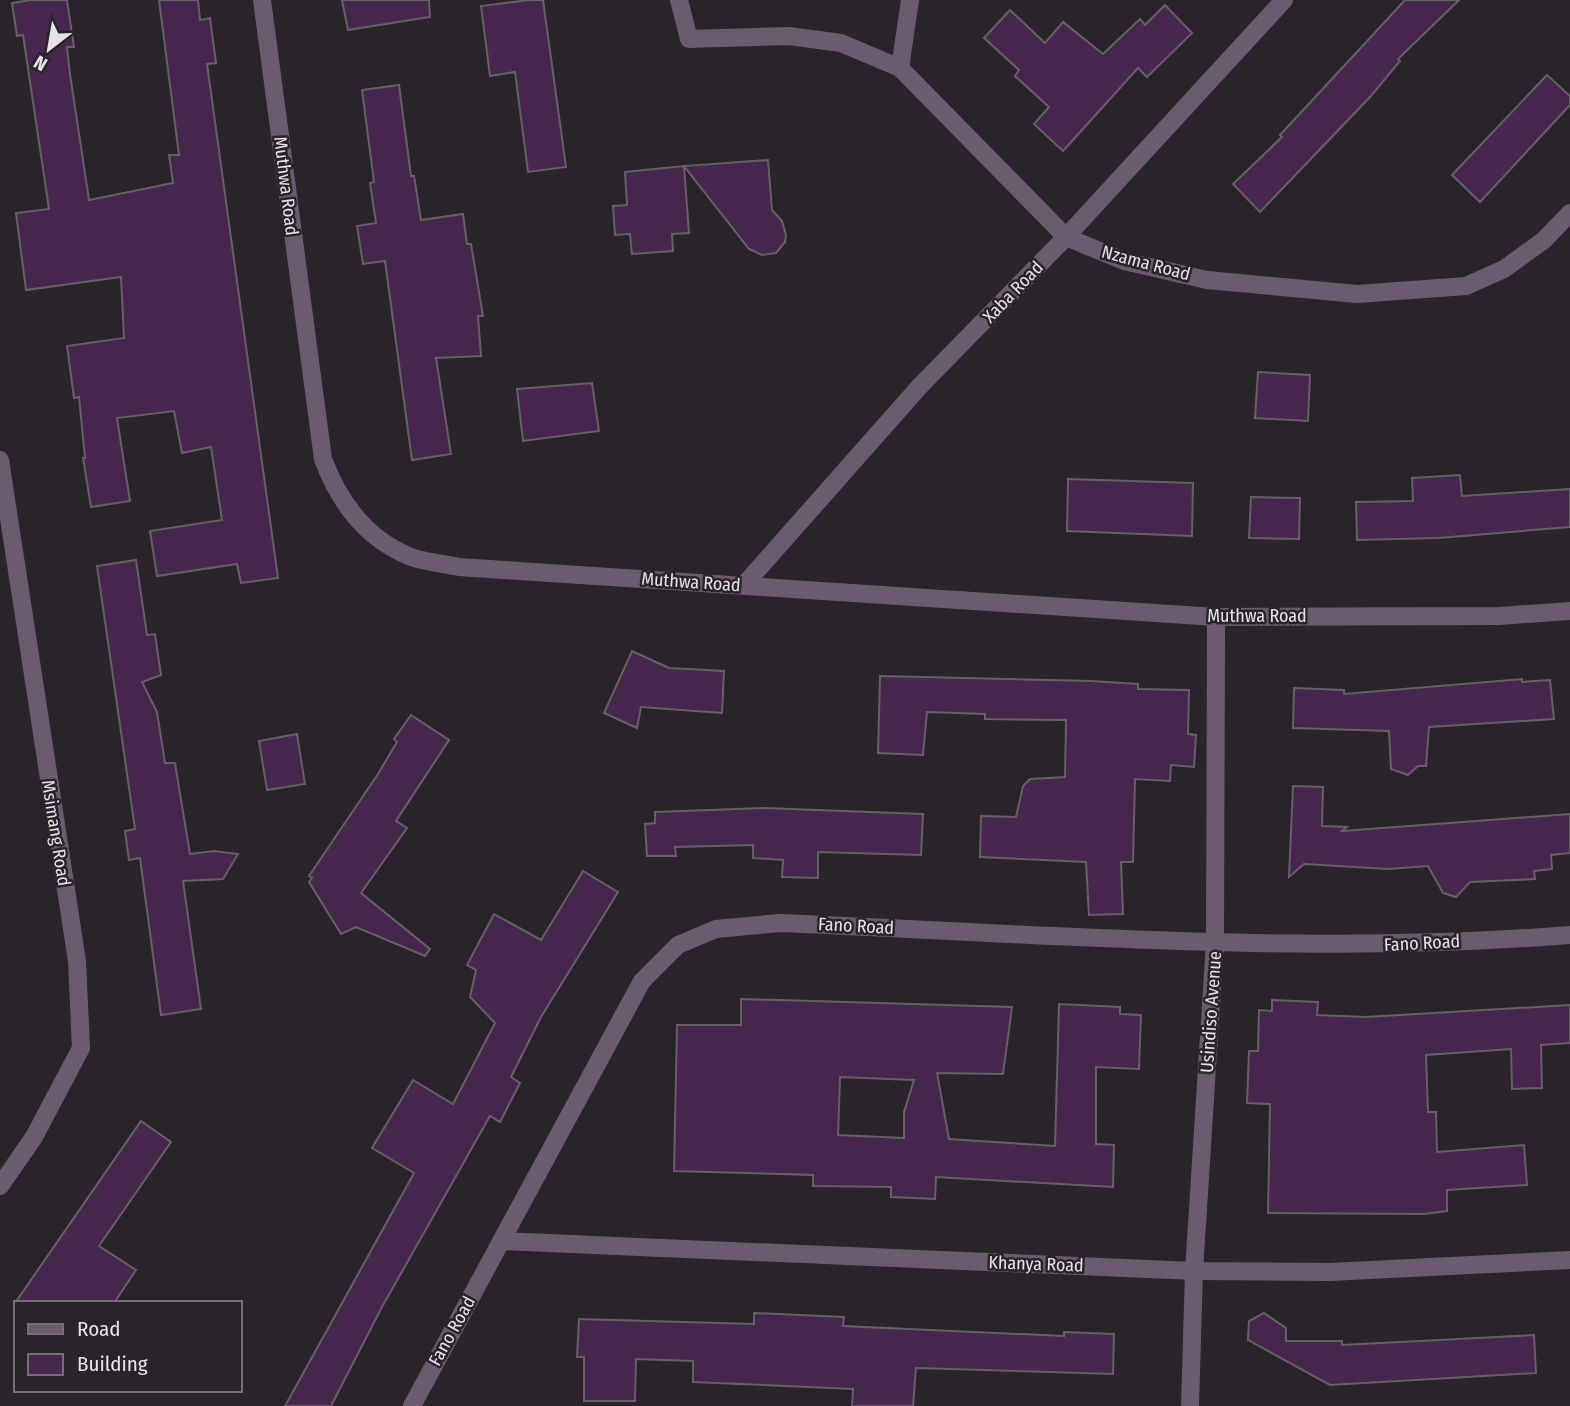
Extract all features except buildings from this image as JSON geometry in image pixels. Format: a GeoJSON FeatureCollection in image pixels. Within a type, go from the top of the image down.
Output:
{"type":"FeatureCollection","features":[{"type":"Feature","properties":{"kind":"street","name":"Muthwa Road"},"geometry":{"type":"LineString","coordinates":[[262,0],[323,459],[336,493],[369,532],[411,557],[459,568],[1216,617],[1499,616],[1570,611]]}},
{"type":"Feature","properties":{"kind":"street","name":"Nzama Road"},"geometry":{"type":"LineString","coordinates":[[679,0],[690,39],[789,36],[841,43],[900,68],[1066,237],[1124,261],[1207,279],[1357,294],[1427,291],[1466,286],[1504,269],[1544,240],[1570,213]]}},
{"type":"Feature","properties":{"kind":"street"},"geometry":{"type":"LineString","coordinates":[[900,68],[910,0]]}},
{"type":"Feature","properties":{"kind":"street","name":"Xaba Road"},"geometry":{"type":"LineString","coordinates":[[744,585],[920,386],[1066,237],[1284,0]]}},
{"type":"Feature","properties":{"kind":"street","name":"Msimang Road"},"geometry":{"type":"LineString","coordinates":[[0,460],[77,961],[81,1048],[34,1137],[0,1186]]}},
{"type":"Feature","properties":{"kind":"street","name":"Usindiso Avenue"},"geometry":{"type":"LineString","coordinates":[[1189,1406],[1194,1271],[1215,942],[1216,617]]}},
{"type":"Feature","properties":{"kind":"street","name":"Fano Road"},"geometry":{"type":"LineString","coordinates":[[412,1406],[642,981],[678,945],[716,929],[779,923],[1215,942],[1381,946],[1570,936]]}},
{"type":"Feature","properties":{"kind":"street","name":"Khanya Road"},"geometry":{"type":"LineString","coordinates":[[501,1241],[1194,1271],[1331,1272],[1570,1260]]}}]}
